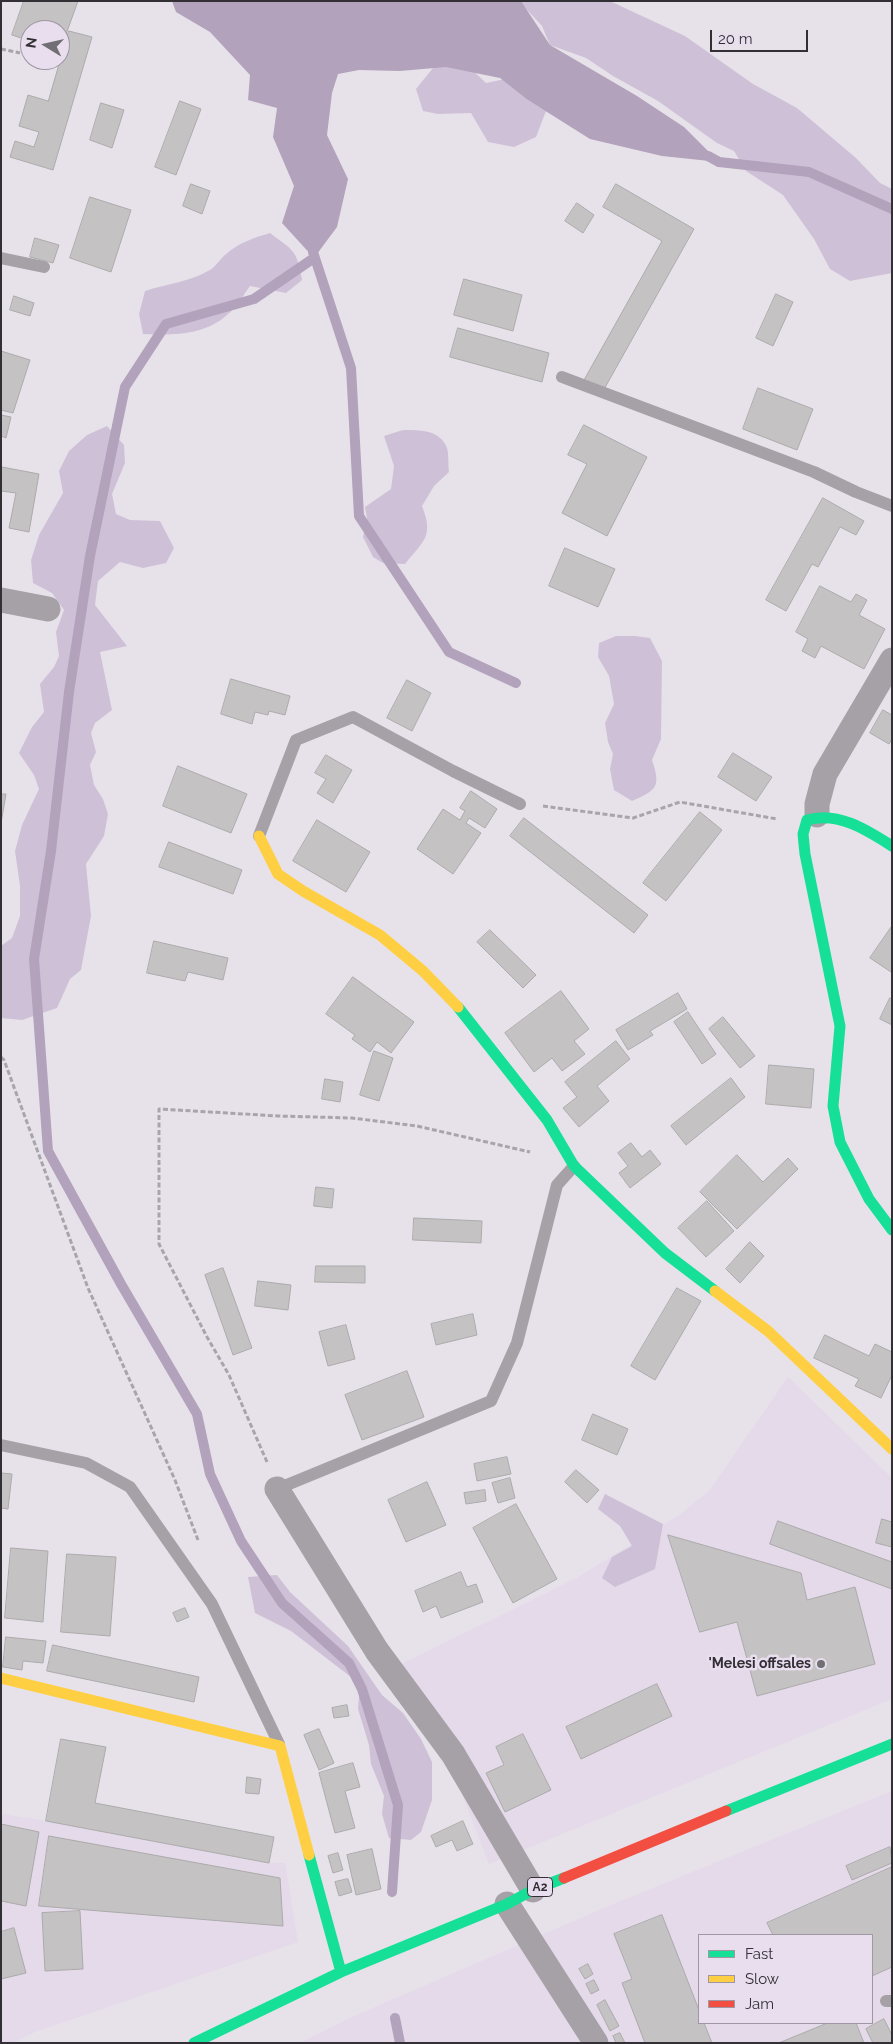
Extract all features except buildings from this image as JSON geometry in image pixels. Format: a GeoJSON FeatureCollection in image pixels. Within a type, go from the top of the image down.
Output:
{"type":"FeatureCollection","features":[{"type":"Feature","properties":{"kind":"street"},"geometry":{"type":"LineString","coordinates":[[1,600],[48,609]]}},
{"type":"Feature","properties":{"kind":"street"},"geometry":{"type":"LineString","coordinates":[[892,660],[825,774],[812,818],[803,834],[805,854],[840,1026],[833,1106],[840,1142],[869,1199],[892,1230]]}},
{"type":"Feature","properties":{"kind":"street"},"geometry":{"type":"LineString","coordinates":[[812,818],[845,820],[892,846]]}},
{"type":"Feature","properties":{"kind":"street"},"geometry":{"type":"LineString","coordinates":[[260,836],[278,874],[303,891],[380,935],[423,971],[467,1016],[507,1071],[547,1120],[574,1166],[665,1253],[768,1331],[892,1449]]}},
{"type":"Feature","properties":{"kind":"street"},"geometry":{"type":"LineString","coordinates":[[276,1489],[377,1651],[453,1754],[532,1890]]}},
{"type":"Feature","properties":{"kind":"street"},"geometry":{"type":"LineString","coordinates":[[1,1678],[280,1746],[341,1972]]}},
{"type":"Feature","properties":{"kind":"street","name":"A2"},"geometry":{"type":"LineString","coordinates":[[194,2043],[341,1972],[507,1904],[532,1890],[892,1744]]}},
{"type":"Feature","properties":{"kind":"street"},"geometry":{"type":"LineString","coordinates":[[507,1904],[596,2043]]}},
{"type":"Feature","properties":{"kind":"lane"},"geometry":{"type":"LineString","coordinates":[[1,258],[44,267]]}},
{"type":"Feature","properties":{"kind":"lane"},"geometry":{"type":"LineString","coordinates":[[562,377],[814,472],[856,492],[892,506]]}},
{"type":"Feature","properties":{"kind":"lane"},"geometry":{"type":"LineString","coordinates":[[260,836],[296,740],[353,717],[453,771],[520,804]]}},
{"type":"Feature","properties":{"kind":"lane"},"geometry":{"type":"LineString","coordinates":[[276,1489],[491,1401],[517,1343],[557,1185],[574,1166]]}},
{"type":"Feature","properties":{"kind":"lane"},"geometry":{"type":"LineString","coordinates":[[1,1445],[86,1462],[130,1487],[212,1604],[280,1746]]}},
{"type":"Feature","properties":{"kind":"path"},"geometry":{"type":"LineString","coordinates":[[1,49],[20,53]]}},
{"type":"Feature","properties":{"kind":"path"},"geometry":{"type":"LineString","coordinates":[[520,804],[634,818],[680,802],[779,819],[812,818]]}},
{"type":"Feature","properties":{"kind":"path"},"geometry":{"type":"LineString","coordinates":[[1,1058],[4,1060],[88,1288],[175,1480],[200,1544]]}},
{"type":"Feature","properties":{"kind":"path"},"geometry":{"type":"LineString","coordinates":[[276,1489],[257,1437],[230,1375],[159,1244],[159,1109],[352,1118],[417,1126],[539,1154],[564,1148]]}},
{"type":"Feature","properties":{"kind":"shaded area"},"geometry":{"type":"Polygon","coordinates":[[[172,1],[521,1],[550,45],[637,96],[684,127],[719,162],[662,156],[590,139],[528,100],[500,78],[446,67],[400,71],[359,70],[338,74],[332,93],[327,135],[348,179],[337,227],[314,258],[282,223],[294,186],[273,137],[277,108],[248,100],[250,75],[210,32],[176,12],[172,1]]]}},
{"type":"Feature","properties":{"kind":"shaded area"},"geometry":{"type":"Polygon","coordinates":[[[519,1],[612,2],[685,36],[753,84],[797,108],[856,158],[880,183],[892,189],[892,273],[850,281],[830,269],[814,239],[783,195],[746,171],[734,151],[717,143],[658,101],[613,76],[586,58],[550,45],[542,26],[519,1]]]}},
{"type":"Feature","properties":{"kind":"shaded area"},"geometry":{"type":"Polygon","coordinates":[[[441,58],[464,62],[486,83],[515,77],[528,100],[546,111],[536,137],[514,147],[488,142],[471,113],[438,114],[423,111],[416,89],[441,58]]]}},
{"type":"Feature","properties":{"kind":"shaded area"},"geometry":{"type":"Polygon","coordinates":[[[270,233],[293,252],[298,263],[302,280],[286,293],[250,286],[231,311],[209,327],[188,333],[143,334],[139,314],[145,291],[201,275],[213,268],[235,247],[270,233]]]}},
{"type":"Feature","properties":{"kind":"shaded area"},"geometry":{"type":"Polygon","coordinates":[[[107,426],[124,445],[125,463],[112,494],[116,514],[130,520],[160,521],[174,548],[166,563],[143,568],[120,562],[98,581],[95,605],[127,646],[100,652],[112,710],[95,723],[91,733],[96,752],[90,765],[94,785],[103,799],[108,814],[104,836],[86,864],[91,916],[81,970],[70,979],[57,1008],[22,1020],[1,1018],[1,946],[12,938],[20,916],[20,886],[15,851],[22,825],[39,789],[34,775],[19,753],[32,727],[44,712],[40,684],[54,667],[59,656],[56,632],[64,610],[52,593],[33,583],[31,560],[39,535],[63,493],[59,471],[69,451],[87,435],[107,426]]]}},
{"type":"Feature","properties":{"kind":"shaded area"},"geometry":{"type":"Polygon","coordinates":[[[403,430],[428,432],[439,437],[447,448],[449,472],[434,486],[422,506],[427,532],[422,543],[405,564],[383,563],[373,557],[363,537],[367,518],[365,507],[391,489],[394,466],[384,436],[403,430]]]}},
{"type":"Feature","properties":{"kind":"shaded area"},"geometry":{"type":"Polygon","coordinates":[[[616,636],[650,638],[662,661],[661,739],[652,760],[656,782],[652,790],[647,794],[632,801],[614,790],[610,769],[613,754],[608,742],[605,723],[614,704],[609,676],[598,657],[599,643],[616,636]]]}},
{"type":"Feature","properties":{"kind":"shaded area"},"geometry":{"type":"Polygon","coordinates":[[[788,1377],[892,1478],[892,1699],[489,1864],[457,1781],[385,1672],[575,1579],[679,1515],[709,1491],[788,1377]]]}},
{"type":"Feature","properties":{"kind":"shaded area"},"geometry":{"type":"Polygon","coordinates":[[[605,1494],[663,1524],[655,1569],[615,1587],[602,1578],[612,1557],[632,1546],[620,1526],[598,1509],[605,1494]]]}},
{"type":"Feature","properties":{"kind":"shaded area"},"geometry":{"type":"Polygon","coordinates":[[[277,1575],[290,1592],[348,1646],[382,1695],[403,1713],[421,1739],[432,1762],[432,1800],[421,1832],[411,1840],[389,1838],[382,1814],[384,1796],[371,1764],[369,1745],[358,1709],[360,1684],[291,1631],[255,1613],[248,1577],[277,1575]]]}},
{"type":"Feature","properties":{"kind":"shaded area"},"geometry":{"type":"Polygon","coordinates":[[[892,1791],[892,2043],[299,2043],[352,2017],[611,1905],[892,1791]]]}},
{"type":"Feature","properties":{"kind":"shaded area"},"geometry":{"type":"Polygon","coordinates":[[[1,1814],[269,1863],[285,1863],[298,1942],[35,2032],[13,2043],[1,2043],[1,1814]]]}},
{"type":"Feature","properties":{"kind":"waterway"},"geometry":{"type":"LineString","coordinates":[[708,156],[719,162],[809,172],[892,209]]}},
{"type":"Feature","properties":{"kind":"waterway"},"geometry":{"type":"LineString","coordinates":[[313,252],[351,368],[359,516],[449,652],[516,683]]}},
{"type":"Feature","properties":{"kind":"waterway"},"geometry":{"type":"LineString","coordinates":[[314,258],[254,299],[166,324],[125,387],[90,556],[69,692],[51,851],[34,959],[48,1151],[121,1284],[197,1414],[210,1474],[241,1541],[282,1603],[349,1663],[362,1689],[398,1805],[392,1892]]}},
{"type":"Feature","properties":{"kind":"waterway"},"geometry":{"type":"LineString","coordinates":[[395,2018],[400,2043]]}},
{"type":"Feature","properties":{"kind":"traffic: fast"},"geometry":{"type":"LineString","coordinates":[[892,846],[862,828],[830,818],[807,820],[803,834],[805,854],[840,1026],[833,1106],[840,1142],[869,1199],[892,1230]]}},
{"type":"Feature","properties":{"kind":"traffic: fast"},"geometry":{"type":"LineString","coordinates":[[458,1007],[547,1120],[574,1166],[665,1253],[715,1291]]}},
{"type":"Feature","properties":{"kind":"traffic: fast"},"geometry":{"type":"LineString","coordinates":[[726,1811],[892,1744]]}},
{"type":"Feature","properties":{"kind":"traffic: fast"},"geometry":{"type":"LineString","coordinates":[[309,1855],[341,1972]]}},
{"type":"Feature","properties":{"kind":"traffic: fast"},"geometry":{"type":"LineString","coordinates":[[194,2043],[341,1972],[507,1904],[533,1890],[564,1878]]}},
{"type":"Feature","properties":{"kind":"traffic: slow"},"geometry":{"type":"LineString","coordinates":[[259,836],[278,874],[303,891],[380,935],[423,971],[458,1007]]}},
{"type":"Feature","properties":{"kind":"traffic: slow"},"geometry":{"type":"LineString","coordinates":[[715,1291],[768,1331],[892,1449]]}},
{"type":"Feature","properties":{"kind":"traffic: slow"},"geometry":{"type":"LineString","coordinates":[[1,1678],[280,1746],[309,1855]]}},
{"type":"Feature","properties":{"kind":"traffic: jam"},"geometry":{"type":"LineString","coordinates":[[564,1878],[726,1811]]}},
{"type":"Feature","properties":{"kind":"place","name":"'Melesi offsales"},"geometry":{"type":"Point","coordinates":[821,1664]}}]}
